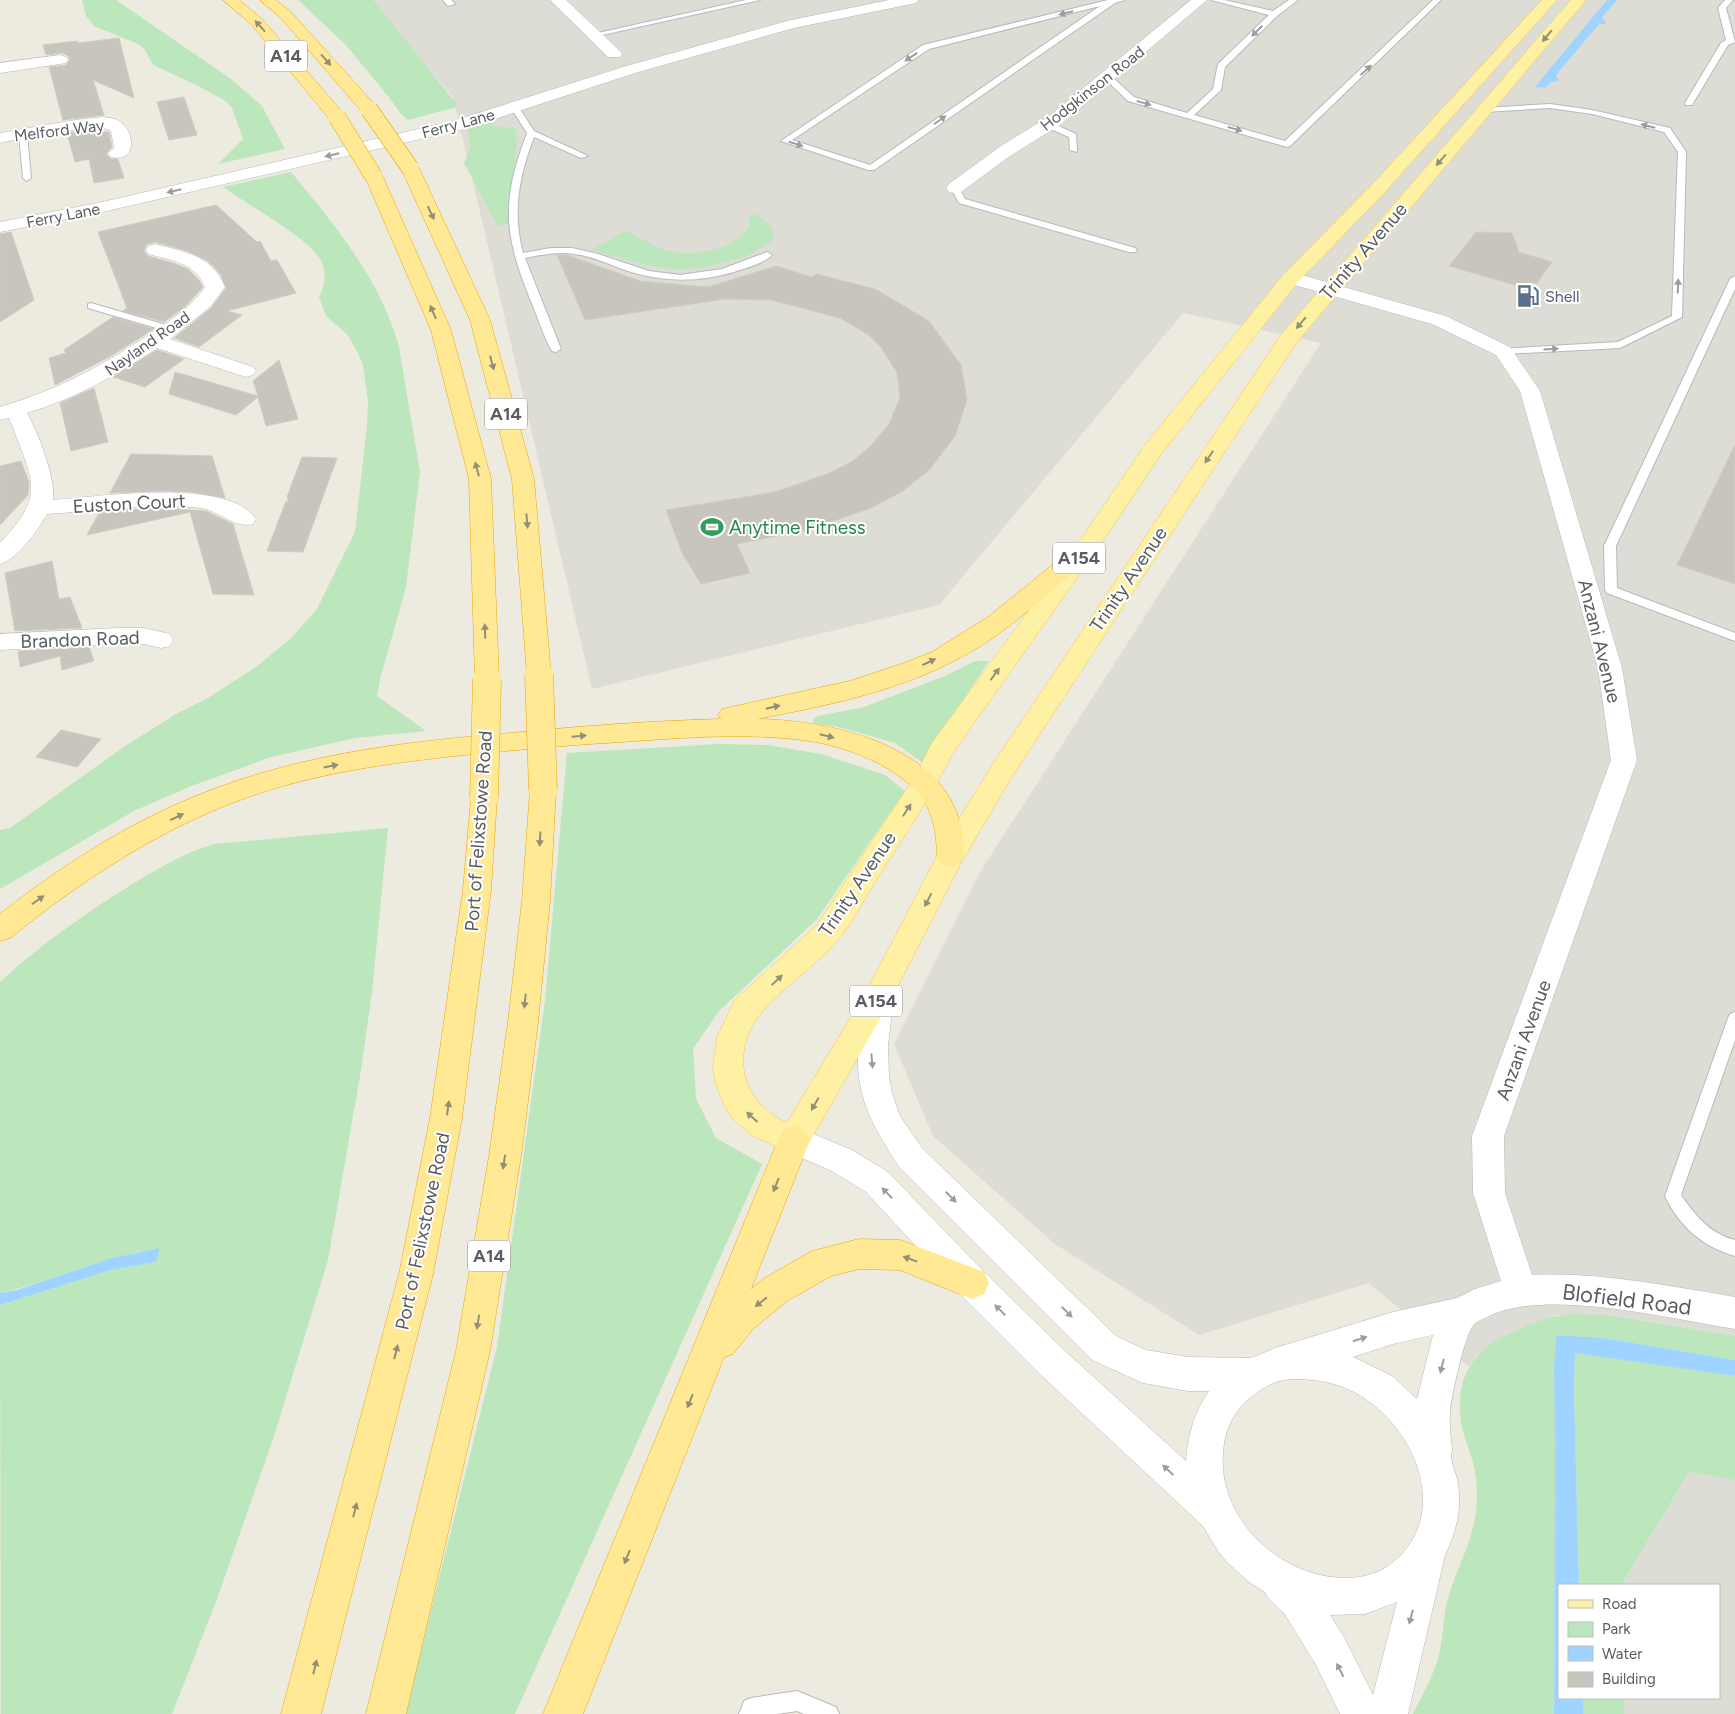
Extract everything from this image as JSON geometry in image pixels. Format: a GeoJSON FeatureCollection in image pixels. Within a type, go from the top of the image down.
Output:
{"type":"FeatureCollection","features":[{"type":"Feature","properties":{"kind":"highway","name":"Port of Felixstowe Road"},"geometry":{"type":"LineString","coordinates":[[230,0],[257,22],[337,117],[374,177],[441,330],[480,479],[487,679],[484,798],[477,890],[446,1118],[416,1274],[301,1714]]}},
{"type":"Feature","properties":{"kind":"highway","name":"A14"},"geometry":{"type":"LineString","coordinates":[[267,0],[286,15],[369,109],[410,168],[480,320],[523,479],[539,675],[543,790],[536,901],[523,1022],[505,1156],[473,1351],[386,1714]]}},
{"type":"Feature","properties":{"kind":"highway"},"geometry":{"type":"LineString","coordinates":[[621,732],[766,709],[841,692],[916,668],[963,646],[1001,620],[1085,550]]}},
{"type":"Feature","properties":{"kind":"highway"},"geometry":{"type":"LineString","coordinates":[[0,930],[30,905],[87,866],[178,816],[235,792],[302,772],[366,759],[435,749],[621,732],[753,727],[825,735],[875,752],[895,762],[925,782],[937,801],[948,826],[951,840],[950,857]]}},
{"type":"Feature","properties":{"kind":"highway"},"geometry":{"type":"LineString","coordinates":[[563,1714],[794,1140]]}},
{"type":"Feature","properties":{"kind":"highway"},"geometry":{"type":"LineString","coordinates":[[705,1363],[741,1318],[775,1290],[824,1262],[859,1254],[900,1256],[972,1282]]}},
{"type":"Feature","properties":{"kind":"main road","name":"Trinity Avenue"},"geometry":{"type":"LineString","coordinates":[[1550,0],[1383,184],[1291,278],[1153,450],[1085,550],[941,750],[925,782],[827,933],[746,1009],[737,1021],[730,1040],[728,1062],[732,1092],[741,1106],[757,1122],[794,1140],[879,995],[950,857],[1002,771],[1288,339],[1579,0]]}},
{"type":"Feature","properties":{"kind":"street"},"geometry":{"type":"LineString","coordinates":[[557,0],[614,54]]}},
{"type":"Feature","properties":{"kind":"street","name":"Ferry Lane"},"geometry":{"type":"LineString","coordinates":[[0,227],[98,208],[458,125],[629,70],[792,24],[911,0]]}},
{"type":"Feature","properties":{"kind":"street","name":"Hodgkinson Road"},"geometry":{"type":"LineString","coordinates":[[956,188],[1004,152],[1049,124],[1200,0]]}},
{"type":"Feature","properties":{"kind":"street"},"geometry":{"type":"LineString","coordinates":[[0,68],[60,60]]}},
{"type":"Feature","properties":{"kind":"street","name":"Melford Way"},"geometry":{"type":"LineString","coordinates":[[0,138],[89,123],[110,122],[116,126],[124,146],[117,153]]}},
{"type":"Feature","properties":{"kind":"street","name":"Nayland Road"},"geometry":{"type":"LineString","coordinates":[[8,412],[66,393],[89,382],[162,334],[202,304],[215,287],[208,271],[200,264],[155,250]]}},
{"type":"Feature","properties":{"kind":"street"},"geometry":{"type":"LineString","coordinates":[[1291,278],[1439,320],[1503,351]]}},
{"type":"Feature","properties":{"kind":"street"},"geometry":{"type":"LineString","coordinates":[[162,334],[246,371]]}},
{"type":"Feature","properties":{"kind":"street","name":"Anzani Avenue"},"geometry":{"type":"LineString","coordinates":[[1503,351],[1530,391],[1610,668],[1624,760],[1488,1136],[1489,1194],[1521,1291]]}},
{"type":"Feature","properties":{"kind":"street"},"geometry":{"type":"LineString","coordinates":[[0,557],[32,520],[38,508],[43,490],[40,473],[21,420],[8,412]]}},
{"type":"Feature","properties":{"kind":"street","name":"Euston Court"},"geometry":{"type":"LineString","coordinates":[[38,508],[171,499],[203,500],[224,506],[245,519]]}},
{"type":"Feature","properties":{"kind":"street","name":"Brandon Road"},"geometry":{"type":"LineString","coordinates":[[0,642],[118,636],[144,636],[161,640]]}},
{"type":"Feature","properties":{"kind":"street"},"geometry":{"type":"LineString","coordinates":[[879,995],[871,1055],[875,1086],[889,1124],[911,1158],[1104,1348],[1143,1366],[1188,1374],[1265,1369],[1316,1362],[1353,1372],[1387,1393],[1415,1421],[1434,1456]]}},
{"type":"Feature","properties":{"kind":"street"},"geometry":{"type":"LineString","coordinates":[[794,1140],[841,1160],[877,1182],[972,1282],[1054,1364],[1217,1515]]}},
{"type":"Feature","properties":{"kind":"street","name":"Blofield Road"},"geometry":{"type":"LineString","coordinates":[[1265,1369],[1393,1328],[1462,1313],[1487,1300],[1521,1291],[1564,1289],[1605,1292],[1735,1313]]}},
{"type":"Feature","properties":{"kind":"street"},"geometry":{"type":"LineString","coordinates":[[1388,1714],[1428,1553],[1440,1524],[1442,1490],[1434,1456],[1432,1412],[1450,1335],[1462,1313]]}},
{"type":"Feature","properties":{"kind":"street"},"geometry":{"type":"LineString","coordinates":[[1265,1369],[1227,1393],[1211,1418],[1204,1449],[1205,1482],[1217,1515],[1231,1539],[1251,1560],[1298,1599],[1330,1650],[1361,1714]]}},
{"type":"Feature","properties":{"kind":"street"},"geometry":{"type":"LineString","coordinates":[[1251,1560],[1281,1581],[1314,1594],[1348,1598],[1380,1591],[1407,1576],[1428,1553]]}},
{"type":"Feature","properties":{"kind":"lane"},"geometry":{"type":"LineString","coordinates":[[593,35],[756,0]]}},
{"type":"Feature","properties":{"kind":"lane"},"geometry":{"type":"LineString","coordinates":[[1215,0],[1274,14]]}},
{"type":"Feature","properties":{"kind":"lane"},"geometry":{"type":"LineString","coordinates":[[1188,116],[1216,90],[1221,66],[1274,14],[1294,0]]}},
{"type":"Feature","properties":{"kind":"lane"},"geometry":{"type":"LineString","coordinates":[[1107,77],[1131,100],[1287,144],[1437,0]]}},
{"type":"Feature","properties":{"kind":"lane"},"geometry":{"type":"LineString","coordinates":[[1690,103],[1725,43],[1732,40],[1722,8],[1729,0]]}},
{"type":"Feature","properties":{"kind":"lane"},"geometry":{"type":"LineString","coordinates":[[1117,1],[872,168],[785,140],[926,47],[1117,1]]}},
{"type":"Feature","properties":{"kind":"lane"},"geometry":{"type":"LineString","coordinates":[[1485,110],[1550,106],[1592,112],[1667,130],[1682,152],[1677,317],[1620,345],[1503,351]]}},
{"type":"Feature","properties":{"kind":"lane"},"geometry":{"type":"LineString","coordinates":[[515,108],[531,133],[584,156]]}},
{"type":"Feature","properties":{"kind":"lane"},"geometry":{"type":"LineString","coordinates":[[1049,124],[1073,136],[1074,150]]}},
{"type":"Feature","properties":{"kind":"lane"},"geometry":{"type":"LineString","coordinates":[[531,133],[514,190],[512,211],[520,256],[556,349]]}},
{"type":"Feature","properties":{"kind":"lane"},"geometry":{"type":"LineString","coordinates":[[23,134],[27,178]]}},
{"type":"Feature","properties":{"kind":"lane"},"geometry":{"type":"LineString","coordinates":[[956,188],[962,201],[1132,250]]}},
{"type":"Feature","properties":{"kind":"lane"},"geometry":{"type":"LineString","coordinates":[[520,256],[552,251],[570,251],[650,274],[689,277],[732,270],[767,256]]}},
{"type":"Feature","properties":{"kind":"lane"},"geometry":{"type":"LineString","coordinates":[[1735,279],[1610,546],[1611,590],[1735,637]]}},
{"type":"Feature","properties":{"kind":"lane"},"geometry":{"type":"LineString","coordinates":[[91,306],[162,334]]}},
{"type":"Feature","properties":{"kind":"lane"},"geometry":{"type":"LineString","coordinates":[[1735,1018],[1673,1196],[1692,1224],[1722,1246],[1735,1248]]}},
{"type":"Feature","properties":{"kind":"lane"},"geometry":{"type":"LineString","coordinates":[[749,1714],[752,1708],[797,1701],[828,1714]]}},
{"type":"Feature","properties":{"kind":"shaded area"},"geometry":{"type":"Polygon","coordinates":[[[370,0],[1735,0],[1735,1336],[1607,1315],[1556,1315],[1477,1354],[1469,1367],[1369,1283],[1199,1335],[1055,1244],[933,1136],[894,1044],[980,872],[1321,343],[1183,313],[939,605],[592,689],[453,97],[370,0]]]}},
{"type":"Feature","properties":{"kind":"shaded area"},"geometry":{"type":"Polygon","coordinates":[[[1689,1472],[1735,1480],[1735,1714],[1624,1714],[1624,1699],[1720,1699],[1720,1584],[1624,1584],[1689,1472]]]}},
{"type":"Feature","properties":{"kind":"green space"},"geometry":{"type":"Polygon","coordinates":[[[82,0],[116,0],[231,79],[262,106],[285,149],[218,164],[243,139],[232,108],[226,101],[153,65],[145,50],[138,44],[94,26],[86,16],[82,0]]]}},
{"type":"Feature","properties":{"kind":"green space"},"geometry":{"type":"Polygon","coordinates":[[[298,0],[373,0],[456,103],[457,107],[408,120],[401,114],[345,44],[298,0]]]}},
{"type":"Feature","properties":{"kind":"green space"},"geometry":{"type":"Polygon","coordinates":[[[492,123],[494,126],[513,127],[517,132],[515,164],[510,192],[512,223],[498,226],[464,163],[471,148],[468,129],[492,123]]]}},
{"type":"Feature","properties":{"kind":"green space"},"geometry":{"type":"Polygon","coordinates":[[[291,172],[339,233],[368,276],[381,299],[399,347],[420,472],[406,587],[377,696],[426,731],[355,738],[271,757],[189,787],[134,811],[0,889],[0,830],[10,828],[122,748],[176,714],[208,698],[256,667],[291,638],[317,609],[355,532],[367,426],[368,401],[363,365],[347,334],[326,316],[319,297],[324,285],[325,274],[318,256],[303,241],[223,187],[291,172]]]}},
{"type":"Feature","properties":{"kind":"green space"},"geometry":{"type":"Polygon","coordinates":[[[755,214],[771,228],[773,232],[772,241],[749,255],[702,268],[678,270],[651,266],[591,250],[626,231],[667,251],[682,253],[705,252],[737,240],[750,225],[748,216],[755,214]]]}},
{"type":"Feature","properties":{"kind":"green space"},"geometry":{"type":"Polygon","coordinates":[[[975,661],[989,661],[922,762],[895,743],[843,728],[814,723],[813,719],[818,716],[864,707],[945,676],[975,661]]]}},
{"type":"Feature","properties":{"kind":"green space"},"geometry":{"type":"Polygon","coordinates":[[[719,744],[768,745],[821,754],[885,775],[905,791],[817,919],[719,1011],[693,1049],[696,1099],[716,1138],[762,1164],[515,1714],[405,1714],[497,1347],[545,1001],[567,753],[719,744]]]}},
{"type":"Feature","properties":{"kind":"green space"},"geometry":{"type":"Polygon","coordinates":[[[388,828],[372,992],[361,1070],[328,1260],[274,1436],[217,1599],[172,1714],[1,1714],[0,1305],[111,1270],[156,1262],[160,1249],[99,1262],[0,1293],[0,982],[50,940],[85,915],[139,880],[176,859],[195,851],[215,844],[388,828]]]}},
{"type":"Feature","properties":{"kind":"green space"},"geometry":{"type":"Polygon","coordinates":[[[1577,1314],[1607,1315],[1735,1336],[1735,1360],[1604,1338],[1556,1335],[1554,1366],[1554,1714],[1413,1714],[1437,1662],[1447,1602],[1471,1535],[1476,1512],[1476,1476],[1462,1427],[1460,1412],[1462,1385],[1467,1372],[1473,1361],[1482,1352],[1492,1343],[1505,1336],[1548,1318],[1577,1314]]]}},
{"type":"Feature","properties":{"kind":"green space"},"geometry":{"type":"Polygon","coordinates":[[[1575,1352],[1735,1376],[1735,1480],[1689,1472],[1624,1581],[1624,1584],[1579,1584],[1574,1389],[1575,1352]]]}},
{"type":"Feature","properties":{"kind":"green space"},"geometry":{"type":"Polygon","coordinates":[[[1583,1699],[1624,1699],[1624,1714],[1583,1714],[1583,1699]]]}},
{"type":"Feature","properties":{"kind":"water"},"geometry":{"type":"Polygon","coordinates":[[[1607,0],[1617,0],[1602,17],[1606,24],[1599,24],[1556,75],[1559,81],[1551,82],[1545,88],[1535,87],[1607,0]]]}},
{"type":"Feature","properties":{"kind":"water"},"geometry":{"type":"Polygon","coordinates":[[[160,1248],[156,1262],[111,1270],[0,1305],[0,1293],[17,1290],[112,1258],[160,1248]]]}},
{"type":"Feature","properties":{"kind":"water"},"geometry":{"type":"Polygon","coordinates":[[[1556,1335],[1604,1338],[1735,1360],[1735,1376],[1575,1353],[1574,1389],[1579,1584],[1558,1584],[1558,1699],[1583,1699],[1583,1714],[1554,1714],[1554,1366],[1556,1335]]]}},
{"type":"Feature","properties":{"kind":"building"},"geometry":{"type":"Polygon","coordinates":[[[119,38],[134,98],[93,80],[104,115],[63,120],[49,67],[66,65],[70,59],[67,55],[61,53],[46,55],[43,45],[119,38]]]}},
{"type":"Feature","properties":{"kind":"building"},"geometry":{"type":"Polygon","coordinates":[[[184,97],[197,135],[169,140],[157,102],[184,97]]]}},
{"type":"Feature","properties":{"kind":"building"},"geometry":{"type":"Polygon","coordinates":[[[92,130],[109,132],[112,147],[106,154],[111,159],[118,159],[124,178],[94,183],[89,159],[75,162],[67,133],[92,130]]]}},
{"type":"Feature","properties":{"kind":"building"},"geometry":{"type":"Polygon","coordinates":[[[216,205],[257,242],[260,241],[271,261],[277,260],[296,293],[227,311],[242,315],[199,347],[174,338],[211,308],[226,288],[221,275],[214,267],[206,260],[187,251],[155,242],[147,244],[144,251],[148,256],[188,269],[203,287],[185,307],[164,322],[123,311],[127,308],[98,232],[216,205]]]}},
{"type":"Feature","properties":{"kind":"building"},"geometry":{"type":"Polygon","coordinates":[[[11,232],[34,300],[0,322],[0,234],[11,232]]]}},
{"type":"Feature","properties":{"kind":"building"},"geometry":{"type":"Polygon","coordinates":[[[1476,232],[1512,233],[1519,252],[1552,262],[1532,290],[1449,266],[1476,232]]]}},
{"type":"Feature","properties":{"kind":"building"},"geometry":{"type":"Polygon","coordinates":[[[557,255],[567,255],[640,281],[708,287],[776,266],[812,277],[816,274],[875,289],[929,321],[961,365],[967,400],[955,436],[930,469],[903,491],[871,508],[808,530],[737,544],[750,573],[701,584],[682,553],[666,510],[775,492],[830,473],[851,462],[869,448],[889,424],[900,398],[897,373],[881,347],[869,335],[840,318],[771,300],[725,299],[585,320],[557,255]]]}},
{"type":"Feature","properties":{"kind":"building"},"geometry":{"type":"Polygon","coordinates":[[[113,317],[154,329],[111,356],[55,385],[49,358],[66,353],[64,350],[113,317]]]}},
{"type":"Feature","properties":{"kind":"building"},"geometry":{"type":"Polygon","coordinates":[[[157,350],[184,359],[145,387],[113,377],[157,350]]]}},
{"type":"Feature","properties":{"kind":"building"},"geometry":{"type":"Polygon","coordinates":[[[279,360],[298,419],[266,426],[258,397],[236,415],[169,394],[175,372],[258,396],[253,381],[279,360]]]}},
{"type":"Feature","properties":{"kind":"building"},"geometry":{"type":"Polygon","coordinates":[[[94,388],[108,442],[71,451],[60,403],[94,388]]]}},
{"type":"Feature","properties":{"kind":"building"},"geometry":{"type":"Polygon","coordinates":[[[1735,445],[1735,584],[1677,565],[1735,445]]]}},
{"type":"Feature","properties":{"kind":"building"},"geometry":{"type":"Polygon","coordinates":[[[131,454],[212,456],[225,498],[191,492],[110,493],[131,454]]]}},
{"type":"Feature","properties":{"kind":"building"},"geometry":{"type":"Polygon","coordinates":[[[302,457],[337,458],[303,552],[267,551],[286,501],[289,504],[287,497],[302,457]]]}},
{"type":"Feature","properties":{"kind":"building"},"geometry":{"type":"Polygon","coordinates":[[[21,461],[29,482],[28,495],[0,525],[0,466],[21,461]]]}},
{"type":"Feature","properties":{"kind":"building"},"geometry":{"type":"Polygon","coordinates":[[[163,508],[206,511],[233,524],[254,595],[213,594],[190,512],[87,535],[100,511],[163,508]]]}},
{"type":"Feature","properties":{"kind":"building"},"geometry":{"type":"Polygon","coordinates":[[[52,561],[59,599],[70,597],[82,628],[15,631],[5,573],[52,561]]]}},
{"type":"Feature","properties":{"kind":"building"},"geometry":{"type":"Polygon","coordinates":[[[89,647],[94,661],[62,670],[60,656],[20,667],[18,651],[89,647]]]}},
{"type":"Feature","properties":{"kind":"building"},"geometry":{"type":"Polygon","coordinates":[[[61,730],[101,739],[77,767],[36,757],[61,730]]]}},
{"type":"Feature","properties":{"kind":"place","name":"Shell"},"geometry":{"type":"Point","coordinates":[1528,296]}},
{"type":"Feature","properties":{"kind":"place","name":"Anytime Fitness"},"geometry":{"type":"Point","coordinates":[712,527]}}]}
